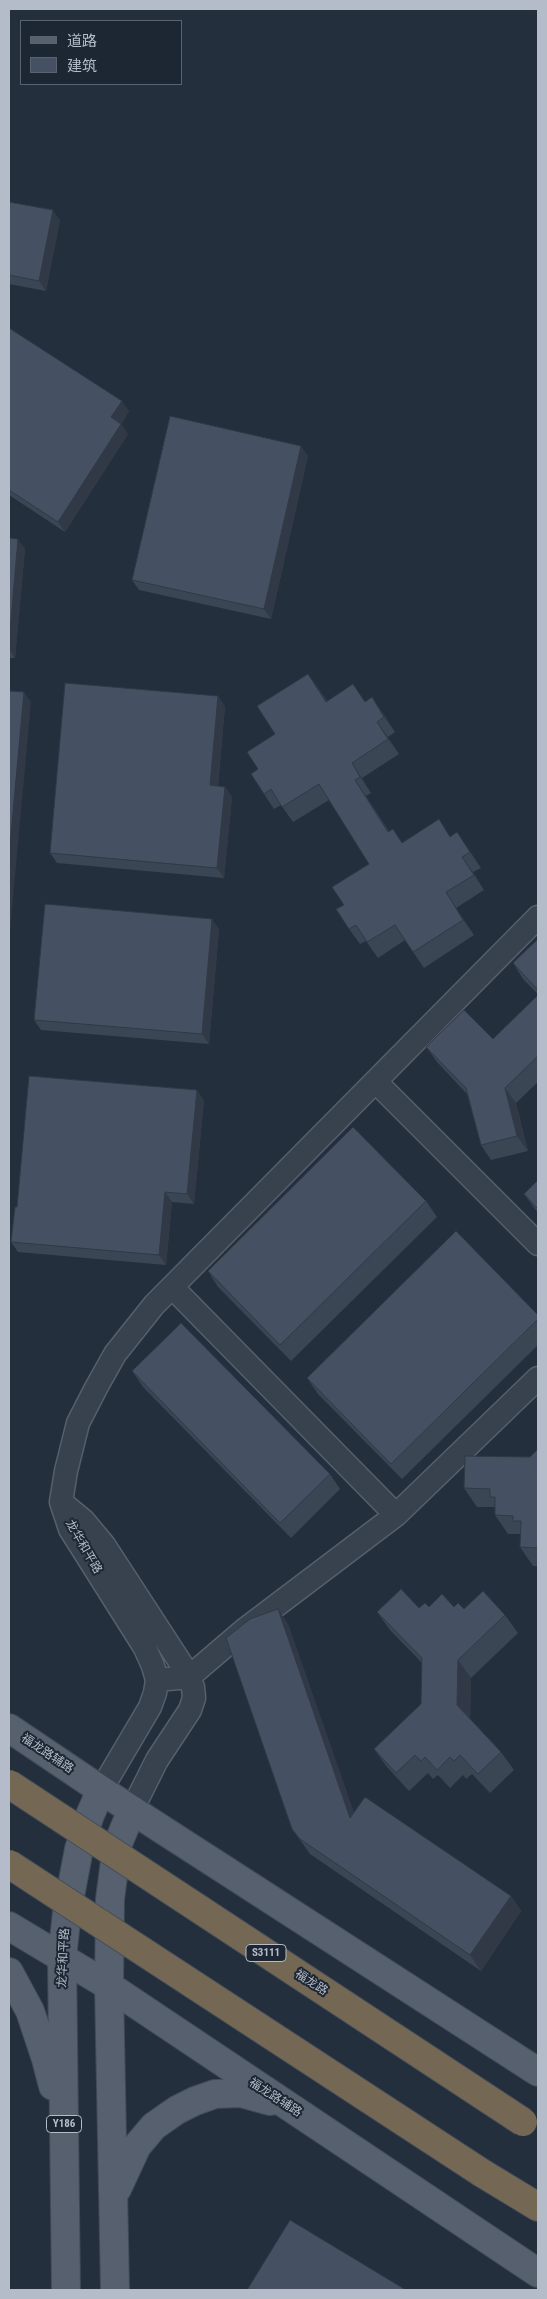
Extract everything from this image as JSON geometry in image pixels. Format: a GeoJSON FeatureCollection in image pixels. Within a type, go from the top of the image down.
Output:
{"type":"FeatureCollection","features":[{"type":"Feature","properties":{"kind":"highway","name":"福龙路"},"geometry":{"type":"LineString","coordinates":[[9,1784],[530,2126]]}},
{"type":"Feature","properties":{"kind":"highway"},"geometry":{"type":"LineString","coordinates":[[9,1864],[482,2173],[538,2206]]}},
{"type":"Feature","properties":{"kind":"main road","name":"福龙路辅路"},"geometry":{"type":"LineString","coordinates":[[9,1728],[101,1790],[538,2072]]}},
{"type":"Feature","properties":{"kind":"main road","name":"龙华和平路"},"geometry":{"type":"LineString","coordinates":[[66,2290],[62,1958],[67,1912],[79,1849],[90,1815],[101,1790]]}},
{"type":"Feature","properties":{"kind":"main road","name":"龙华和平路"},"geometry":{"type":"LineString","coordinates":[[115,2290],[109,1986],[110,1899],[117,1846],[132,1810]]}},
{"type":"Feature","properties":{"kind":"main road","name":"福龙路辅路"},"geometry":{"type":"LineString","coordinates":[[9,1926],[109,1986],[538,2273]]}},
{"type":"Feature","properties":{"kind":"main road"},"geometry":{"type":"LineString","coordinates":[[9,1972],[30,2011],[46,2059],[64,2136]]}},
{"type":"Feature","properties":{"kind":"main road"},"geometry":{"type":"LineString","coordinates":[[113,2197],[125,2167],[137,2146],[154,2126],[189,2104],[215,2094],[241,2093],[286,2106]]}},
{"type":"Feature","properties":{"kind":"street"},"geometry":{"type":"LineString","coordinates":[[61,1502],[66,1471],[78,1423],[96,1388],[127,1337],[172,1287],[538,917]]}},
{"type":"Feature","properties":{"kind":"street"},"geometry":{"type":"LineString","coordinates":[[376,1082],[538,1244]]}},
{"type":"Feature","properties":{"kind":"street"},"geometry":{"type":"LineString","coordinates":[[172,1287],[396,1515]]}},
{"type":"Feature","properties":{"kind":"street"},"geometry":{"type":"LineString","coordinates":[[157,1680],[189,1677],[244,1630],[396,1515],[538,1378]]}},
{"type":"Feature","properties":{"kind":"street","name":"龙华和平路"},"geometry":{"type":"LineString","coordinates":[[61,1502],[84,1521],[104,1545],[189,1677],[194,1698],[190,1710],[157,1760],[132,1810]]}},
{"type":"Feature","properties":{"kind":"street","name":"龙华和平路"},"geometry":{"type":"LineString","coordinates":[[61,1502],[70,1529],[145,1648],[154,1666],[157,1680],[156,1693],[150,1707],[101,1790]]}},
{"type":"Feature","properties":{"kind":"building"},"geometry":{"type":"Polygon","coordinates":[[[9,202],[53,210],[39,281],[9,275],[9,202]]]}},
{"type":"Feature","properties":{"kind":"building"},"geometry":{"type":"Polygon","coordinates":[[[9,328],[122,401],[111,417],[121,424],[58,522],[9,490],[9,328]]]}},
{"type":"Feature","properties":{"kind":"building"},"geometry":{"type":"Polygon","coordinates":[[[170,416],[301,446],[264,609],[132,580],[170,416]]]}},
{"type":"Feature","properties":{"kind":"building"},"geometry":{"type":"Polygon","coordinates":[[[9,538],[18,539],[9,643],[9,538]]]}},
{"type":"Feature","properties":{"kind":"building"},"geometry":{"type":"Polygon","coordinates":[[[308,674],[326,702],[353,684],[365,702],[372,697],[384,717],[377,722],[388,739],[352,763],[360,777],[355,780],[388,832],[393,829],[402,843],[439,819],[450,837],[457,832],[470,852],[462,857],[474,875],[446,892],[463,920],[413,952],[395,925],[367,942],[356,925],[349,929],[336,909],[344,905],[332,887],[369,864],[319,784],[282,807],[271,789],[264,794],[251,774],[258,769],[247,752],[275,734],[257,706],[308,674]]]}},
{"type":"Feature","properties":{"kind":"building"},"geometry":{"type":"Polygon","coordinates":[[[65,683],[218,696],[210,785],[225,787],[217,868],[50,853],[65,683]]]}},
{"type":"Feature","properties":{"kind":"building"},"geometry":{"type":"Polygon","coordinates":[[[9,691],[24,692],[9,856],[9,691]]]}},
{"type":"Feature","properties":{"kind":"building"},"geometry":{"type":"Polygon","coordinates":[[[45,904],[212,919],[202,1034],[34,1020],[45,904]]]}},
{"type":"Feature","properties":{"kind":"building"},"geometry":{"type":"Polygon","coordinates":[[[538,939],[538,990],[513,963],[538,939]]]}},
{"type":"Feature","properties":{"kind":"building"},"geometry":{"type":"Polygon","coordinates":[[[538,995],[538,1056],[505,1088],[517,1136],[481,1145],[466,1088],[426,1047],[464,1010],[493,1039],[538,995]]]}},
{"type":"Feature","properties":{"kind":"building"},"geometry":{"type":"Polygon","coordinates":[[[29,1076],[197,1090],[187,1194],[165,1192],[159,1255],[11,1242],[15,1207],[17,1207],[29,1076]]]}},
{"type":"Feature","properties":{"kind":"building"},"geometry":{"type":"Polygon","coordinates":[[[353,1127],[426,1201],[280,1345],[208,1271],[353,1127]]]}},
{"type":"Feature","properties":{"kind":"building"},"geometry":{"type":"Polygon","coordinates":[[[538,1180],[538,1209],[524,1194],[538,1180]]]}},
{"type":"Feature","properties":{"kind":"building"},"geometry":{"type":"Polygon","coordinates":[[[456,1231],[538,1315],[538,1319],[391,1464],[307,1378],[456,1231]]]}},
{"type":"Feature","properties":{"kind":"building"},"geometry":{"type":"Polygon","coordinates":[[[181,1323],[330,1474],[280,1523],[132,1371],[181,1323]]]}},
{"type":"Feature","properties":{"kind":"building"},"geometry":{"type":"Polygon","coordinates":[[[538,1449],[538,1548],[520,1547],[521,1521],[513,1521],[513,1516],[495,1515],[495,1497],[490,1497],[490,1489],[464,1488],[465,1456],[530,1457],[538,1449]]]}},
{"type":"Feature","properties":{"kind":"building"},"geometry":{"type":"Polygon","coordinates":[[[401,1589],[419,1608],[425,1603],[429,1607],[442,1594],[454,1607],[458,1603],[464,1609],[483,1591],[505,1615],[458,1660],[457,1705],[501,1752],[478,1774],[460,1755],[454,1761],[450,1757],[437,1770],[425,1757],[421,1761],[415,1755],[396,1773],[374,1749],[421,1704],[422,1658],[377,1612],[401,1589]]]}},
{"type":"Feature","properties":{"kind":"building"},"geometry":{"type":"Polygon","coordinates":[[[278,1609],[350,1818],[365,1797],[511,1896],[470,1955],[300,1839],[292,1829],[226,1638],[250,1619],[278,1609]]]}},
{"type":"Feature","properties":{"kind":"building"},"geometry":{"type":"Polygon","coordinates":[[[290,2220],[406,2290],[247,2290],[290,2220]]]}}]}
